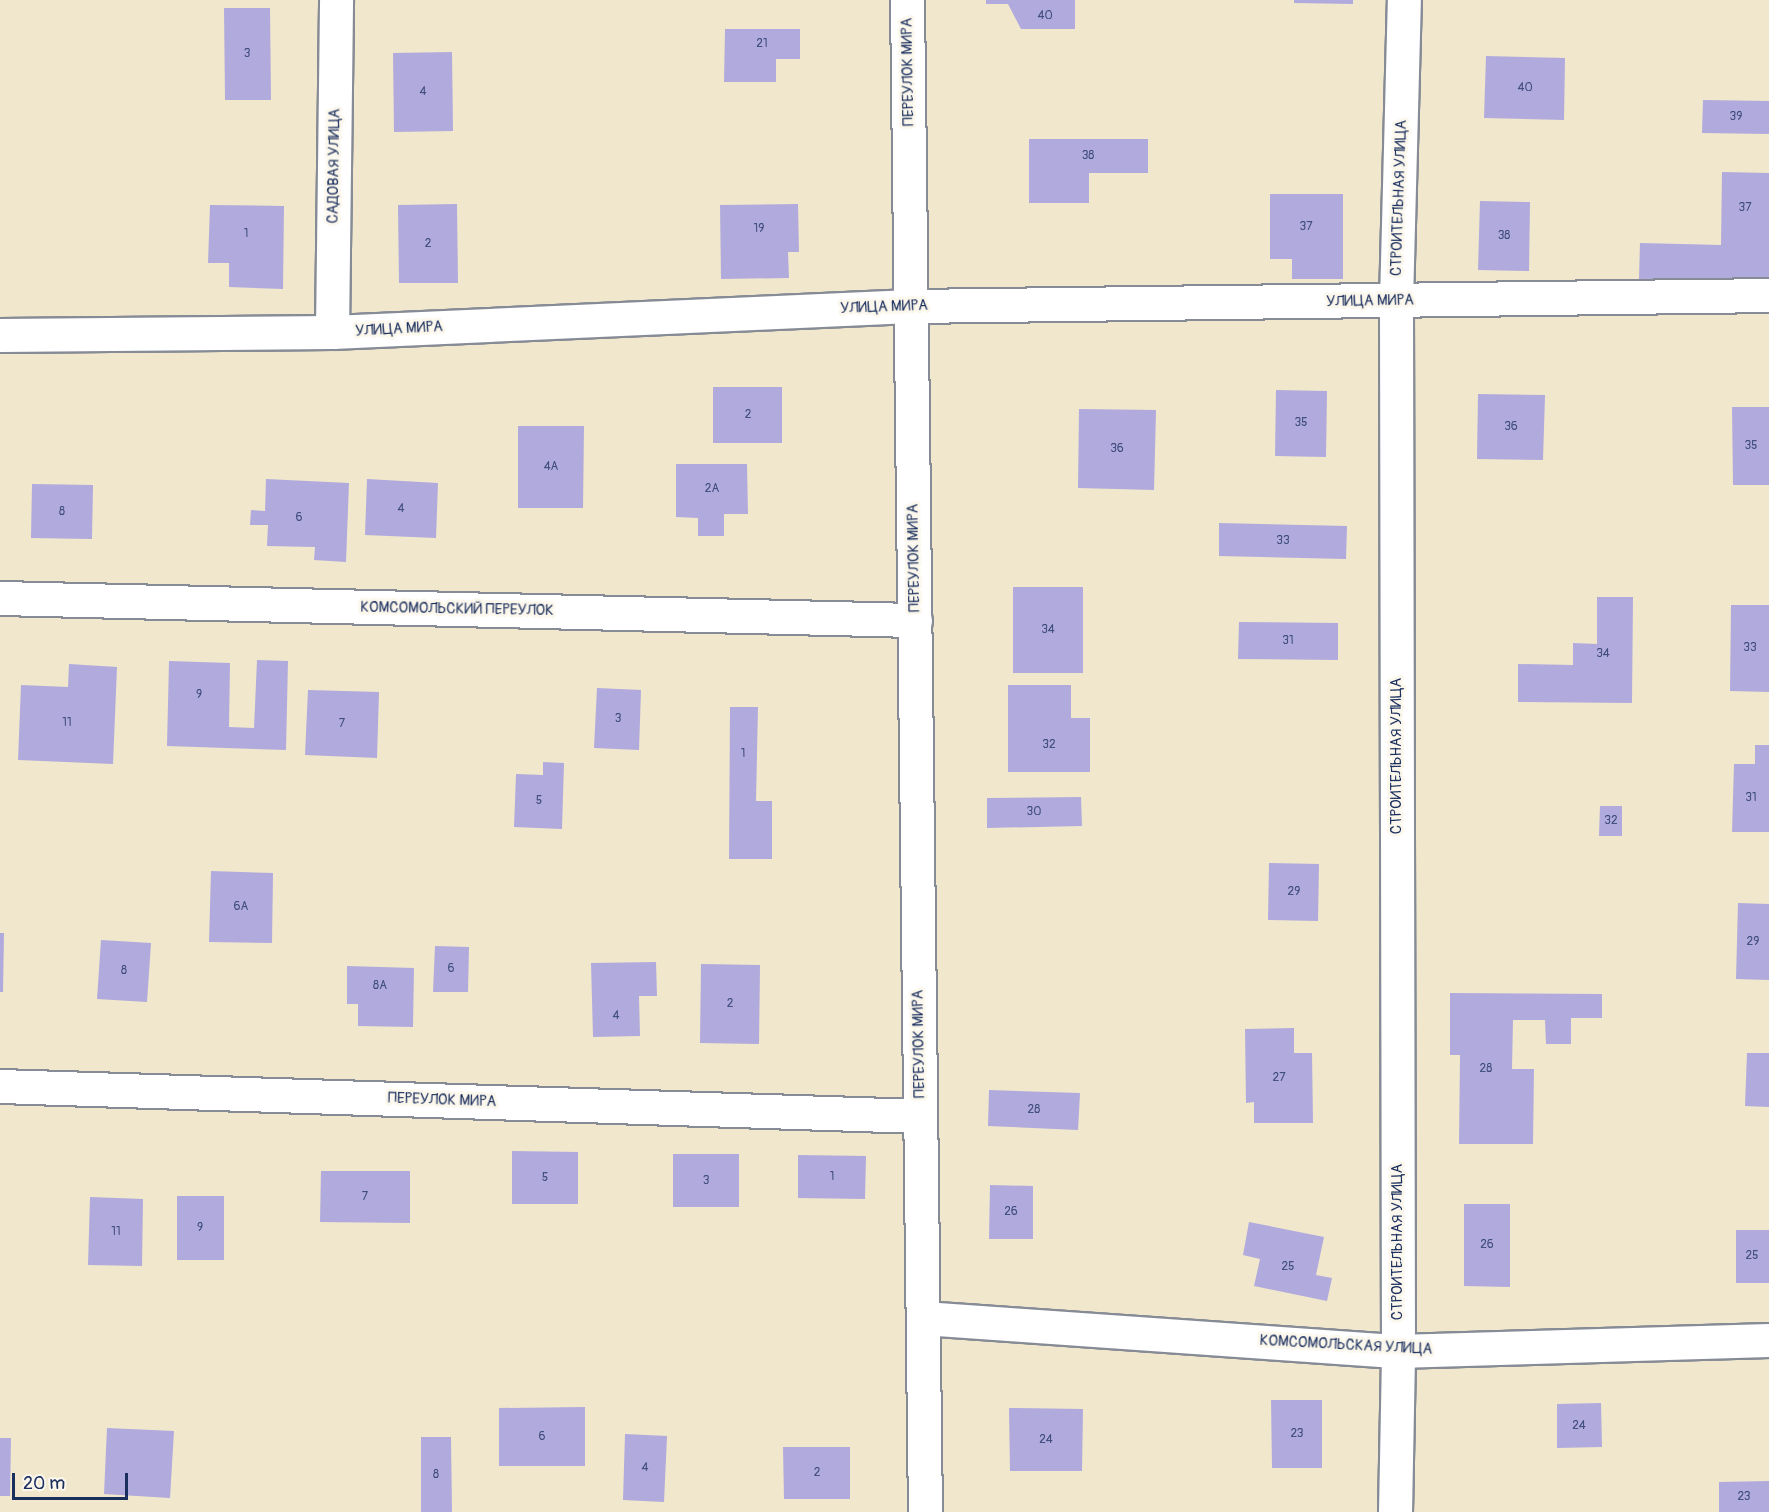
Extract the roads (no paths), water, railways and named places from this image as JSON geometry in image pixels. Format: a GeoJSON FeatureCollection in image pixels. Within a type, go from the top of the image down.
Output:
{"type":"FeatureCollection","features":[{"type":"Feature","properties":{"kind":"street","name":"САДОВАЯ УЛИЦА"},"geometry":{"type":"LineString","coordinates":[[332,332],[336,0]]}},
{"type":"Feature","properties":{"kind":"street","name":"ПЕРЕУЛОК МИРА"},"geometry":{"type":"LineString","coordinates":[[907,0],[925,1512]]}},
{"type":"Feature","properties":{"kind":"street","name":"СТРОИТЕЛЬНАЯ УЛИЦА"},"geometry":{"type":"LineString","coordinates":[[1395,1512],[1398,1351],[1396,301],[1404,0]]}},
{"type":"Feature","properties":{"kind":"street","name":"УЛИЦА МИРА"},"geometry":{"type":"LineString","coordinates":[[0,335],[332,332],[910,306],[1769,296]]}},
{"type":"Feature","properties":{"kind":"street","name":"КОМСОМОЛЬСКИЙ ПЕРЕУЛОК"},"geometry":{"type":"LineString","coordinates":[[0,598],[915,620]]}},
{"type":"Feature","properties":{"kind":"street","name":"ПЕРЕУЛОК МИРА"},"geometry":{"type":"LineString","coordinates":[[0,1086],[920,1116]]}},
{"type":"Feature","properties":{"kind":"street","name":"КОМСОМОЛЬСКАЯ УЛИЦА"},"geometry":{"type":"LineString","coordinates":[[923,1318],[1398,1351],[1769,1340]]}}]}
